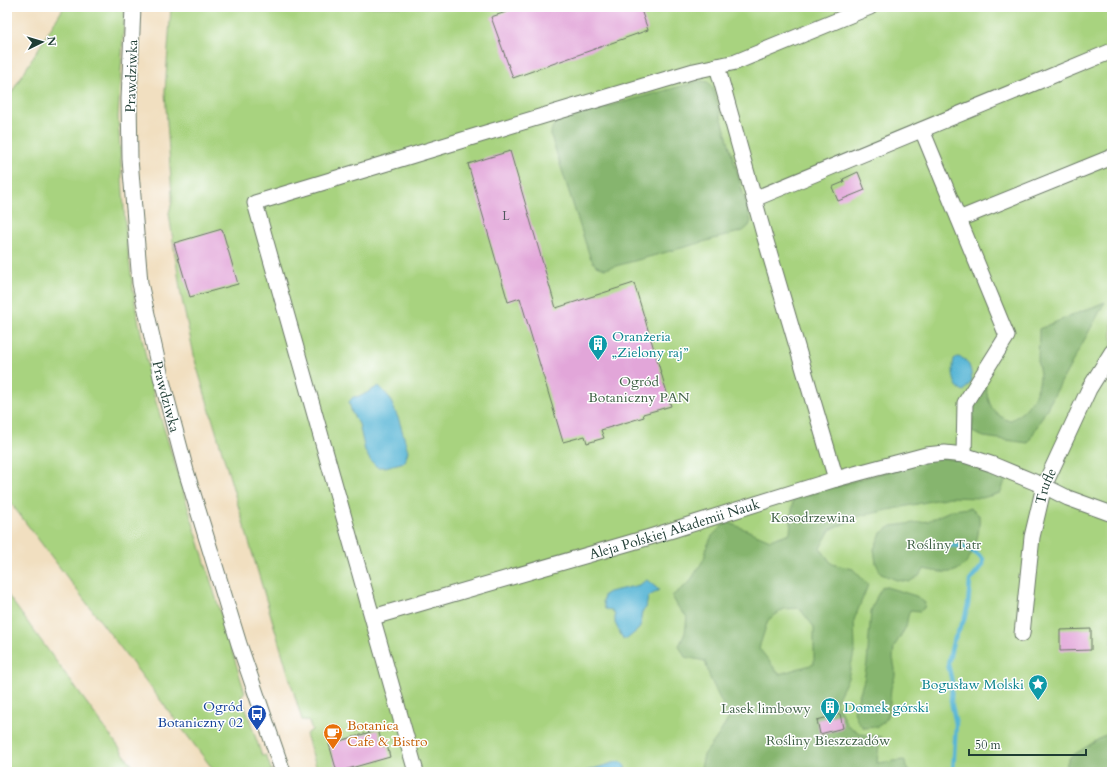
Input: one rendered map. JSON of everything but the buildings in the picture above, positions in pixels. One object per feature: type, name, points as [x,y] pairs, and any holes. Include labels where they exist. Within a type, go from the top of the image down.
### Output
[{"type":"street","name":"Prawdziwka","points":[[133,7],[129,99],[130,159],[140,283],[161,377],[186,470],[239,644],[282,772]]},
{"type":"street","points":[[416,772],[255,204],[694,71],[736,62],[870,7]]},
{"type":"street","points":[[754,199],[1112,51]]},
{"type":"street","points":[[717,66],[754,199],[836,479]]},
{"type":"street","points":[[922,130],[1007,336],[965,403],[964,455]]},
{"type":"street","points":[[959,219],[1112,157]]},
{"type":"street","name":"Trufle","points":[[1022,634],[1032,537],[1044,486],[1089,388],[1112,352]]},
{"type":"street","name":"Aleja Polskiej Akademii Nauk","points":[[373,618],[650,537],[836,479],[926,455],[944,453],[964,455],[991,464],[1044,486],[1068,498],[1112,514]]},
{"type":"green space","points":[[64,7],[125,7],[118,118],[126,238],[136,309],[154,396],[245,693],[241,695],[262,756],[266,755],[272,772],[215,772],[7,498],[7,100]]},
{"type":"green space","name":"Ogród Botaniczny PAN","points":[[171,7],[1112,7],[1112,772],[318,772],[306,734],[312,730],[309,722],[302,720],[196,364],[181,295],[169,213],[172,195],[165,92]]},
{"type":"green space","points":[[700,81],[708,82],[713,88],[751,221],[749,226],[743,231],[605,269],[596,266],[590,257],[551,136],[551,131],[555,123],[559,120]]},
{"type":"green space","points":[[1105,302],[1028,443],[984,437],[972,432],[974,403],[985,385],[991,407],[998,414],[1009,421],[1021,413],[1030,403],[1037,390],[1040,376],[1038,364],[1039,329]]},
{"type":"green space","points":[[936,457],[976,463],[1006,479],[1000,493],[982,498],[950,497],[860,516],[830,530],[820,548],[832,564],[853,569],[868,585],[854,620],[855,649],[848,678],[836,702],[847,725],[861,734],[882,737],[879,744],[877,763],[904,760],[910,772],[700,772],[704,755],[729,718],[710,678],[705,661],[685,657],[679,646],[685,633],[687,617],[678,607],[672,596],[689,583],[704,559],[707,546],[712,536],[723,525],[730,523],[770,540],[790,533],[793,499]],"holes":[[[799,608],[814,627],[814,664],[779,674],[759,648],[768,620],[784,609]]]},
{"type":"green space","name":"Rośliny Tatr","points":[[970,508],[979,515],[979,530],[971,555],[967,562],[961,567],[955,571],[948,572],[924,569],[920,575],[909,582],[897,580],[881,574],[876,563],[874,549],[881,533],[892,526],[928,521],[952,510]]},
{"type":"green space","points":[[883,586],[916,596],[925,603],[924,608],[920,611],[910,610],[906,627],[894,647],[893,658],[895,676],[891,688],[889,712],[884,722],[877,727],[864,728],[857,720],[854,711],[864,680],[867,663],[871,611]]},
{"type":"green space","points":[[7,594],[137,772],[7,772]]},
{"type":"green space","points":[[1112,731],[1112,772],[1062,772],[1070,757]]},
{"type":"water","points":[[957,357],[967,362],[971,373],[972,381],[964,391],[957,386],[954,378],[954,359]]},
{"type":"water","points":[[379,386],[389,397],[399,420],[408,451],[405,462],[385,467],[377,467],[370,460],[365,451],[359,424],[352,413],[349,402],[353,397],[361,396]]},
{"type":"water","points":[[647,580],[659,590],[648,597],[646,608],[642,612],[639,629],[627,639],[623,639],[615,623],[615,615],[612,610],[605,609],[603,602],[604,595],[609,592],[639,585]]},
{"type":"water","points":[[616,762],[621,762],[625,765],[625,772],[583,772]]},
{"type":"waterway","points":[[945,545],[966,548],[983,559],[983,565],[970,581],[968,605],[964,620],[953,642],[948,664],[952,682],[951,701],[956,724],[953,772]]},
{"type":"place","name":"Oranżeria „Zielony raj”","points":[[598,361]]},
{"type":"place","name":"Bogusław Molski","points":[[1038,701]]},
{"type":"place","name":"Domek górski","points":[[830,724]]},
{"type":"place","name":"Ogród Botaniczny 02","points":[[257,731]]},
{"type":"place","name":"Botanica Cafe & Bistro","points":[[333,750]]},
{"type":"park label","name":"Kosodrzewina","points":[[813,517]]},
{"type":"park label","name":"Lasek limbowy","points":[[766,708]]},
{"type":"park label","name":"Rośliny Bieszczadów","points":[[828,740]]}]
